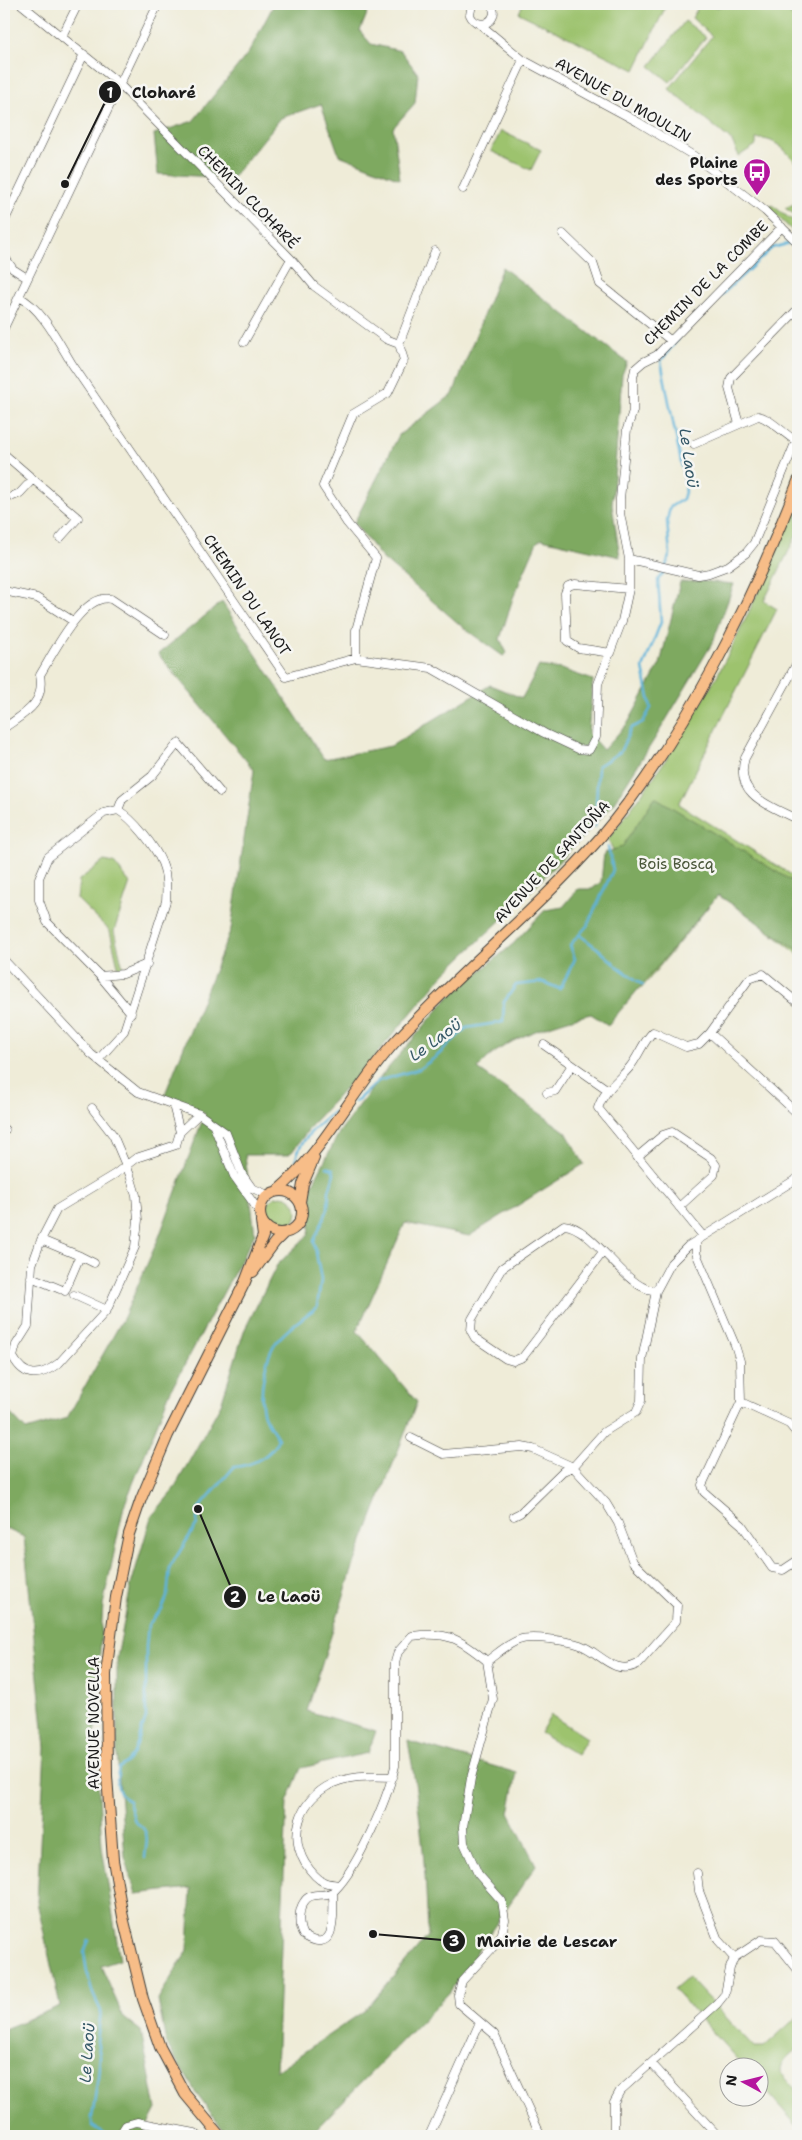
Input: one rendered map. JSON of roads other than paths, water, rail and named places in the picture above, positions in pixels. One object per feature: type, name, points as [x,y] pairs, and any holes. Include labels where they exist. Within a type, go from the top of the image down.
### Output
[{"type":"main road","name":"AVENUE DE SANTOÑA","points":[[272,1193],[293,1177],[318,1147],[361,1084],[395,1042],[433,1002],[551,890],[598,839],[629,800],[687,714],[700,691],[759,574],[798,481]]},
{"type":"main road","name":"AVENUE DE SANTOÑA","points":[[300,1202],[303,1184],[318,1147]]},
{"type":"main road","points":[[272,1193],[290,1193],[300,1202],[302,1208],[300,1222],[296,1227],[284,1233],[271,1231],[260,1216],[264,1199],[272,1193]]},
{"type":"main road","name":"AVENUE NOVELLA","points":[[220,2136],[185,2094],[160,2047],[140,1990],[123,1917],[113,1860],[107,1776],[106,1674],[121,1571],[129,1534],[140,1499],[168,1436],[245,1282],[263,1236],[260,1216]]},
{"type":"main road","name":"AVENUE NOVELLA","points":[[245,1282],[284,1233]]},
{"type":"street","name":"CHEMIN CLOHARÉ","points":[[21,4],[120,85],[291,259],[244,342]]},
{"type":"street","points":[[62,36],[78,4]]},
{"type":"street","points":[[4,328],[158,4]]},
{"type":"street","points":[[464,4],[471,8]]},
{"type":"street","name":"AVENUE DU MOULIN","points":[[471,8],[472,19],[502,40],[523,60],[638,122],[694,156],[782,227],[798,243]]},
{"type":"street","points":[[481,25],[489,23],[494,8]]},
{"type":"street","name":"AVENUE DU MOULIN","points":[[494,8],[502,40]]},
{"type":"street","points":[[4,222],[84,54]]},
{"type":"street","points":[[463,189],[523,60]]},
{"type":"street","name":"CHEMIN DE LA COMBE","points":[[629,559],[620,513],[620,499],[627,428],[633,411],[633,378],[635,369],[643,362],[657,355],[782,227]]},
{"type":"street","points":[[563,234],[593,263],[600,284],[670,340]]},
{"type":"street","points":[[356,658],[356,630],[376,558],[347,523],[323,486],[353,414],[388,393],[404,360],[399,344],[435,251]]},
{"type":"street","points":[[4,256],[13,269],[27,278]]},
{"type":"street","points":[[291,259],[314,286],[386,339],[399,344]]},
{"type":"street","name":"CHEMIN DU LANOT","points":[[19,297],[25,300],[48,324],[72,364],[286,678],[356,658],[430,668],[544,733],[578,749],[589,750],[596,737],[598,684],[622,620],[629,589],[629,559]]},
{"type":"street","points":[[739,424],[729,388],[731,378],[798,309]]},
{"type":"street","points":[[629,559],[698,575],[728,566],[746,553],[754,543],[797,438],[784,434],[763,417],[758,416],[694,444]]},
{"type":"street","points":[[4,454],[78,518],[60,538]]},
{"type":"street","points":[[13,496],[20,493],[33,480]]},
{"type":"street","points":[[611,653],[578,648],[567,641],[565,594],[568,586],[575,584],[629,589]]},
{"type":"street","points":[[4,592],[37,598],[73,621]]},
{"type":"street","points":[[4,728],[31,709],[42,689],[40,675],[73,621],[97,599],[104,597],[111,599],[164,635]]},
{"type":"street","points":[[798,661],[745,758],[741,774],[744,785],[757,798],[798,820]]},
{"type":"street","points":[[118,810],[122,800],[152,776],[178,743],[220,792]]},
{"type":"street","points":[[98,1060],[124,1031],[131,1013],[166,901],[167,884],[162,862],[152,846],[127,815],[118,810],[104,813],[48,857],[39,878],[39,900],[47,922],[100,976],[131,1013]]},
{"type":"street","points":[[4,960],[98,1060],[138,1092],[199,1114],[226,1133],[242,1174],[252,1188],[272,1193]]},
{"type":"street","points":[[100,976],[123,974],[146,964]]},
{"type":"street","points":[[703,1236],[598,1108],[608,1090],[630,1067],[644,1041],[653,1032],[686,1047],[699,1044],[710,1033],[749,979],[763,974],[798,1003]]},
{"type":"street","points":[[710,1033],[798,1114]]},
{"type":"street","points":[[544,1045],[608,1090]]},
{"type":"street","points":[[547,1093],[555,1091],[572,1065]]},
{"type":"street","points":[[173,1105],[180,1132]]},
{"type":"street","points":[[92,1108],[113,1135],[126,1165],[136,1195],[138,1220],[135,1247],[106,1310],[59,1363],[49,1370],[32,1374],[19,1369],[13,1357],[16,1346],[28,1326],[32,1265],[41,1240],[57,1209],[126,1165],[136,1158],[176,1145],[180,1132],[199,1114]]},
{"type":"street","points":[[212,1122],[234,1176],[260,1216]]},
{"type":"street","points":[[638,1157],[663,1135],[672,1132],[711,1158],[716,1166],[714,1175],[679,1207]]},
{"type":"street","points":[[514,1516],[520,1513],[562,1471],[573,1467],[604,1432],[636,1412],[641,1401],[642,1359],[656,1291],[670,1263],[688,1246],[703,1236],[798,1178]]},
{"type":"street","points":[[603,1252],[523,1357],[513,1361],[506,1359],[475,1338],[472,1331],[472,1320],[502,1268],[557,1228],[564,1225],[572,1225],[603,1252],[639,1285],[656,1291]]},
{"type":"street","points":[[41,1240],[94,1263]]},
{"type":"street","points":[[696,1242],[696,1253],[740,1361],[741,1402],[702,1484],[704,1492],[742,1525],[772,1568],[783,1570],[798,1560]]},
{"type":"street","points":[[31,1277],[62,1290],[80,1256]]},
{"type":"street","points":[[74,1295],[106,1310]]},
{"type":"street","points":[[741,1402],[789,1424],[798,1435]]},
{"type":"street","points":[[411,1438],[443,1454],[522,1447],[533,1449],[573,1467],[606,1502],[618,1523],[633,1562],[677,1605],[676,1621],[638,1664],[632,1667],[618,1668],[579,1644],[530,1638],[520,1639],[487,1661]]},
{"type":"street","points":[[336,1888],[332,1932],[318,1940],[313,1940],[303,1935],[300,1924],[304,1902],[309,1897],[328,1894],[336,1888],[368,1836],[393,1777],[395,1766],[395,1662],[398,1652],[412,1636],[425,1634],[453,1636],[487,1661],[493,1699],[471,1778],[463,1827],[464,1843],[478,1874],[502,1901],[504,1920],[502,1932],[495,1945],[462,1981],[458,1995],[460,2004],[494,2034],[541,2136]]},
{"type":"street","points":[[336,1888],[322,1881],[311,1871],[300,1854],[297,1827],[306,1804],[317,1794],[340,1780],[393,1777]]},
{"type":"street","points":[[697,1873],[699,1891],[718,1940],[734,1958]]},
{"type":"street","points":[[614,2136],[614,2102],[620,2091],[717,2004],[725,1994],[734,1958],[761,1940],[774,1941],[798,1970]]},
{"type":"street","points":[[429,2136],[480,2022]]},
{"type":"street","points":[[652,2064],[718,2136]]},
{"type":"street","points":[[119,2136],[126,2125],[137,2122],[196,2135]]},
{"type":"waterway","name":"Le Laoü","points":[[716,300],[772,248],[795,242]]},
{"type":"waterway","name":"Le Laoü","points":[[595,827],[598,766],[620,752],[631,728],[643,722],[651,708],[643,668],[661,622],[658,580],[663,574],[670,554],[667,521],[670,507],[683,499],[686,488],[661,361],[679,337]]},
{"type":"waterway","name":"Le Laoü","points":[[355,1102],[378,1081],[419,1069],[436,1057],[466,1028],[503,1022],[504,1002],[516,985],[543,982],[560,989],[575,959],[570,945],[587,926],[613,870],[608,847]]},
{"type":"waterway","points":[[580,935],[594,946]]},
{"type":"waterway","points":[[596,947],[615,964]]},
{"type":"waterway","points":[[617,966],[635,979]]},
{"type":"waterway","points":[[637,981],[643,985]]},
{"type":"waterway","name":"Le Laoü","points":[[296,1159],[298,1151],[307,1137],[340,1107]]},
{"type":"waterway","name":"Le Laoü","points":[[145,1858],[146,1833],[135,1822],[129,1801],[119,1791],[117,1777],[119,1768],[134,1753],[146,1718],[146,1647],[148,1625],[162,1609],[167,1597],[170,1567],[197,1524],[198,1509],[234,1467],[247,1465],[260,1459],[271,1450],[278,1439],[264,1415],[262,1387],[266,1365],[273,1347],[292,1326],[317,1307],[321,1280],[314,1241],[328,1209],[329,1191],[334,1174],[333,1169],[327,1167]]},
{"type":"waterway","name":"Le Laoü","points":[[89,1940],[84,1953],[87,1972],[93,1994],[101,2011],[97,2041],[100,2056],[92,2126],[105,2134]]},
{"type":"place","name":"Cloharé","points":[[65,184]]},
{"type":"place","name":"Plaine des Sports","points":[[757,196]]},
{"type":"place","name":"Le Laoü","points":[[198,1509]]},
{"type":"place","name":"Mairie de Lescar","points":[[373,1934]]},
{"type":"park label","name":"Bois Boscq","points":[[676,864]]}]
